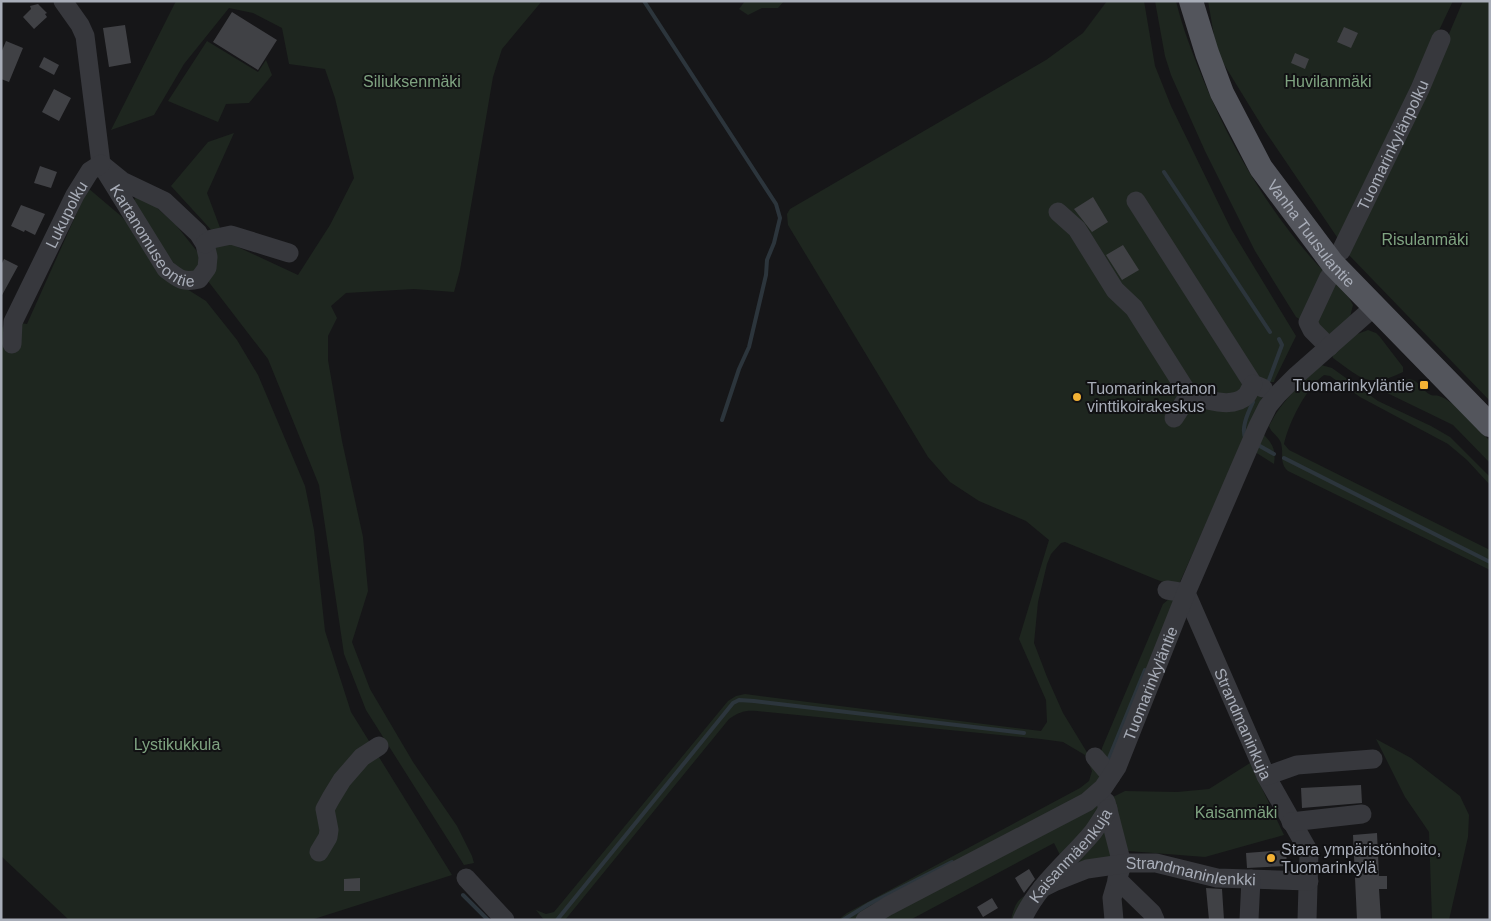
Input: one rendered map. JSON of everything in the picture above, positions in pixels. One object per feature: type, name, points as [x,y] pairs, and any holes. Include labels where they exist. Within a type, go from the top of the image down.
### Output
[{"type":"main road","name":"Vanha Tuusulantie","points":[[1191,1],[1207,54],[1222,93],[1260,168],[1333,264],[1490,425]]},
{"type":"street","name":"Lukupolku","points":[[12,344],[13,322],[74,195],[90,171],[100,164],[85,36],[69,3]]},
{"type":"street","name":"Tuomarinkylänpolku","points":[[1341,251],[1420,89],[1441,39]]},
{"type":"street","name":"Kartanomuseontie","points":[[100,164],[122,181],[164,201],[198,233],[205,244],[208,257],[207,268],[199,279],[189,282],[179,279],[166,269],[100,164]]},
{"type":"street","points":[[1136,201],[1253,384],[1278,394]]},
{"type":"street","points":[[1058,212],[1077,229],[1115,290],[1134,308],[1188,395],[1215,402],[1234,402],[1247,394],[1253,384]]},
{"type":"street","points":[[205,244],[212,239],[231,235],[289,253]]},
{"type":"street","points":[[1329,277],[1308,322],[1312,330],[1329,347]]},
{"type":"street","name":"Tuomarinkyläntie","points":[[865,920],[888,906],[1087,802],[1107,782],[1117,768],[1186,593],[1268,406],[1278,394],[1374,307]]},
{"type":"street","points":[[1174,418],[1188,395]]},
{"type":"street","points":[[1167,590],[1186,593]]},
{"type":"street","name":"Strandmaninkuja","points":[[1186,593],[1266,776],[1308,852],[1308,881]]},
{"type":"street","points":[[319,852],[328,837],[329,830],[325,809],[330,798],[362,756],[379,746]]},
{"type":"street","points":[[1096,757],[1107,782]]},
{"type":"street","points":[[1266,776],[1296,765],[1373,759]]},
{"type":"street","name":"Kaisanmäenkuja","points":[[1022,920],[1030,903],[1092,832],[1108,809],[1107,782]]},
{"type":"street","points":[[1108,809],[1120,872],[1152,913],[1155,920]]},
{"type":"street","points":[[1291,822],[1362,814]]},
{"type":"street","name":"Strandmaninlenkki","points":[[1114,920],[1112,898],[1120,872],[1156,863],[1217,878],[1308,881]]},
{"type":"street","points":[[1042,888],[1087,869],[1120,872]]},
{"type":"street","points":[[466,878],[505,920]]},
{"type":"street","points":[[1249,920],[1251,879]]},
{"type":"street","points":[[1307,920],[1308,881]]},
{"type":"green space","name":"Siliuksenmäki","points":[[176,1],[542,1],[502,49],[493,77],[460,270],[454,292],[414,289],[346,293],[331,306],[337,318],[328,336],[328,360],[342,441],[363,537],[368,591],[352,642],[370,689],[413,762],[457,826],[474,863],[464,865],[366,710],[344,654],[319,485],[268,359],[208,281],[214,233],[171,186],[208,142],[234,133],[207,193],[225,241],[298,275],[330,225],[354,178],[335,98],[325,69],[289,64],[282,28],[253,13],[229,8],[184,64],[154,115],[111,130]]},
{"type":"green space","points":[[745,1],[784,1],[778,8],[762,8],[748,15],[739,9]]},
{"type":"green space","name":"Tuomarinkartanon vinttikoirakeskus","points":[[1107,1],[1144,1],[1155,66],[1171,106],[1231,229],[1296,336],[1274,382],[1269,382],[1180,582],[1166,583],[1065,542],[1061,543],[1051,554],[1038,602],[1034,643],[1063,713],[1102,777],[1097,787],[854,920],[838,920],[847,913],[1080,788],[1089,781],[1092,771],[1085,755],[1063,742],[1041,739],[757,711],[742,712],[729,719],[565,920],[544,920],[536,910],[546,914],[554,912],[728,701],[736,696],[745,694],[1041,731],[1047,722],[1046,700],[1019,639],[1049,540],[1026,521],[979,501],[950,482],[928,457],[788,225],[787,214],[790,209],[1046,60],[1083,33]]},
{"type":"green space","points":[[1155,1],[1176,1],[1185,33],[1205,84],[1242,161],[1289,231],[1326,274],[1301,320],[1296,317],[1255,251],[1205,151],[1171,75],[1165,56]]},
{"type":"green space","name":"Huvilanmäki","points":[[1208,1],[1453,1],[1339,240],[1265,131],[1217,53]]},
{"type":"green space","name":"Risulanmäki","points":[[1463,1],[1490,1],[1490,401],[1347,253],[1420,102]]},
{"type":"green space","points":[[207,41],[258,72],[266,60],[272,75],[249,103],[226,104],[218,122],[168,101]]},
{"type":"green space","name":"Lystikukkula","points":[[88,188],[121,216],[138,236],[163,274],[206,301],[237,340],[258,375],[305,486],[314,530],[325,631],[351,712],[452,875],[311,920],[69,920],[1,856],[1,330],[6,321],[27,324]]},
{"type":"green space","points":[[136,196],[145,197],[176,225],[200,255],[199,266],[191,277],[178,269],[142,221],[133,203]]},
{"type":"green space","points":[[1335,283],[1353,305],[1350,317],[1331,336],[1316,323]]},
{"type":"green space","points":[[1368,330],[1380,337],[1403,367],[1403,372],[1381,380],[1365,379],[1333,358],[1332,355],[1355,335]]},
{"type":"green space","points":[[1321,365],[1332,368],[1378,401],[1450,437],[1490,477],[1490,485],[1467,460],[1448,444],[1360,397],[1330,376],[1324,375],[1311,388],[1294,416],[1284,444],[1289,450],[1490,550],[1490,570],[1285,468],[1281,443],[1269,426],[1286,400]]},
{"type":"green space","points":[[1409,379],[1415,381],[1431,395],[1439,396],[1452,403],[1473,422],[1490,441],[1490,463],[1453,425],[1381,390]]},
{"type":"green space","points":[[1263,434],[1273,448],[1275,455],[1274,464],[1255,452]]},
{"type":"green space","points":[[1175,597],[1111,762],[1101,753],[1102,748],[1163,604]]},
{"type":"green space","points":[[1376,739],[1411,758],[1460,796],[1469,815],[1468,837],[1449,920],[1432,920],[1429,832],[1405,797]]},
{"type":"green space","name":"Kaisanmäki","points":[[1250,763],[1284,835],[1205,857],[1128,851],[1053,885],[1025,920],[1011,920],[1018,901],[1043,883],[1061,857],[1054,843],[910,920],[880,920],[1125,791],[1177,792],[1209,789]]},
{"type":"building","points":[[38,4],[47,13],[45,14],[47,17],[34,29],[23,17],[31,9],[30,6]]},
{"type":"building","points":[[232,12],[277,40],[258,70],[213,42]]},
{"type":"building","points":[[125,25],[131,63],[109,67],[103,28]]},
{"type":"building","points":[[1344,27],[1358,33],[1351,48],[1337,42]]},
{"type":"building","points":[[6,41],[23,48],[9,82],[1,79],[1,53]]},
{"type":"building","points":[[1295,53],[1309,59],[1305,69],[1291,63]]},
{"type":"building","points":[[44,57],[59,65],[54,75],[39,67]]},
{"type":"building","points":[[54,89],[71,98],[59,121],[42,112]]},
{"type":"building","points":[[40,166],[57,172],[51,188],[34,183]]},
{"type":"building","points":[[1093,197],[1108,222],[1092,232],[1074,209]]},
{"type":"building","points":[[21,205],[45,214],[35,235],[11,226]]},
{"type":"building","points":[[1123,245],[1139,270],[1122,280],[1106,255]]},
{"type":"building","points":[[4,259],[18,266],[1,297],[1,265]]},
{"type":"building","points":[[1361,785],[1362,803],[1302,808],[1301,788]]},
{"type":"building","points":[[1377,833],[1379,876],[1387,876],[1387,889],[1379,889],[1381,920],[1357,920],[1353,835]]},
{"type":"building","points":[[1286,850],[1287,866],[1247,868],[1246,853]]},
{"type":"building","points":[[1029,869],[1035,879],[1024,893],[1015,878]]},
{"type":"building","points":[[360,878],[360,891],[344,891],[344,879]]},
{"type":"building","points":[[1206,888],[1222,889],[1224,920],[1209,920]]},
{"type":"building","points":[[992,898],[998,908],[983,917],[977,907]]},
{"type":"waterway","points":[[644,1],[776,204],[780,218],[774,243],[767,260],[766,275],[749,347],[739,369],[722,420]]},
{"type":"waterway","points":[[1164,172],[1270,332]]},
{"type":"waterway","points":[[1269,380],[1282,345],[1279,339]]},
{"type":"waterway","points":[[1246,440],[1244,426],[1253,402]]},
{"type":"waterway","points":[[1258,445],[1274,454]]},
{"type":"waterway","points":[[1284,458],[1490,562]]},
{"type":"waterway","points":[[1107,763],[1145,670]]},
{"type":"waterway","points":[[557,920],[733,703],[739,700],[1024,733]]},
{"type":"waterway","points":[[843,920],[869,904],[952,862]]},
{"type":"waterway","points":[[463,895],[488,920]]},
{"type":"place","name":"Tuomarinkyläntie","points":[[1424,385]]},
{"type":"place","name":"Tuomarinkartanon vinttikoirakeskus","points":[[1077,397]]},
{"type":"place","name":"Stara ympäristönhoito, Tuomarinkylä","points":[[1271,858]]}]
